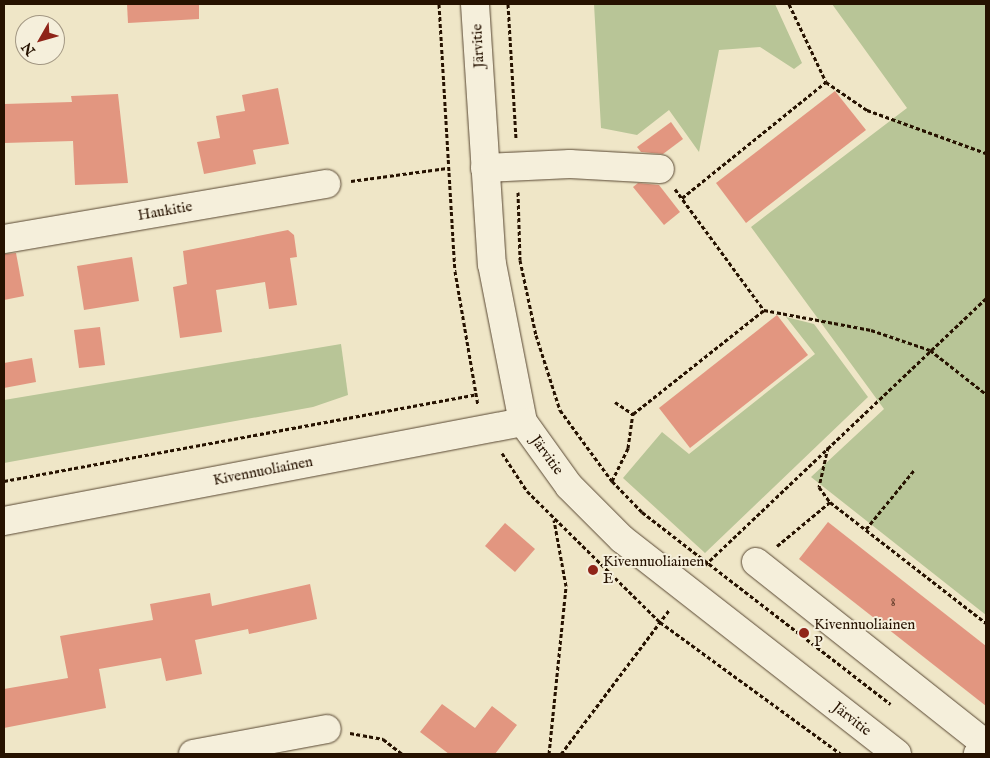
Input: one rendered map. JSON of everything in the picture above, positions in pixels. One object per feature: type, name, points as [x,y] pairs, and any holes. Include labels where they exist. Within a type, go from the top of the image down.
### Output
[{"type":"street","name":"Järvitie","points":[[475,4],[484,168],[492,264],[523,422],[569,486],[622,539],[897,754]]},
{"type":"street","points":[[484,168],[599,164],[660,169]]},
{"type":"street","name":"Haukitie","points":[[4,239],[326,184]]},
{"type":"street","name":"Kivennuoliainen","points":[[4,521],[523,422]]},
{"type":"street","points":[[756,562],[986,744],[978,754]]},
{"type":"street","points":[[193,754],[328,729]]},
{"type":"path","points":[[439,4],[447,168],[455,270],[474,396],[486,428],[527,491],[660,622],[842,754]]},
{"type":"path","points":[[508,4],[518,166],[520,260],[536,335],[560,410],[612,481],[706,564],[894,707]]},
{"type":"path","points":[[789,4],[826,82],[867,110],[986,153]]},
{"type":"path","points":[[682,198],[826,82]]},
{"type":"path","points":[[326,184],[447,168]]},
{"type":"path","points":[[660,169],[764,310],[871,330],[930,350],[986,394]]},
{"type":"path","points":[[560,754],[706,564],[986,298]]},
{"type":"path","points":[[612,481],[628,448],[634,414],[764,310]]},
{"type":"path","points":[[4,481],[474,396]]},
{"type":"path","points":[[615,402],[634,414]]},
{"type":"path","points":[[828,447],[820,487],[830,502],[986,623]]},
{"type":"path","points":[[866,529],[915,469]]},
{"type":"path","points":[[756,562],[830,502]]},
{"type":"path","points":[[549,754],[566,586],[554,519]]},
{"type":"path","points":[[328,729],[383,739],[402,754]]},
{"type":"green space","points":[[594,4],[775,4],[802,63],[794,69],[760,47],[719,50],[699,152],[669,110],[637,135],[601,128]]},
{"type":"green space","points":[[832,4],[986,4],[986,615],[811,477],[884,409],[751,227],[907,108]]},
{"type":"green space","points":[[786,317],[814,324],[868,397],[705,553],[623,478],[662,432],[689,454],[815,354]]},
{"type":"green space","points":[[341,344],[348,395],[313,407],[4,463],[4,400]]},
{"type":"building","points":[[127,4],[199,4],[199,19],[128,23]]},
{"type":"building","points":[[278,88],[289,144],[253,150],[256,164],[204,174],[197,142],[220,138],[216,116],[245,111],[242,95]]},
{"type":"building","points":[[835,91],[866,130],[746,223],[716,183]]},
{"type":"building","points":[[118,94],[128,183],[75,185],[73,141],[4,143],[4,104],[72,102],[71,96]]},
{"type":"building","points":[[671,122],[683,139],[663,154],[641,152],[637,147]]},
{"type":"building","points":[[638,183],[659,185],[680,212],[664,225],[633,187]]},
{"type":"building","points":[[288,230],[294,235],[297,257],[290,258],[297,305],[269,309],[265,282],[216,290],[222,332],[180,338],[173,287],[187,284],[183,251]]},
{"type":"building","points":[[16,253],[24,296],[4,300],[4,254]]},
{"type":"building","points":[[132,257],[139,301],[84,310],[77,266]]},
{"type":"building","points":[[777,315],[808,355],[690,448],[659,408]]},
{"type":"building","points":[[100,327],[105,365],[79,368],[74,330]]},
{"type":"building","points":[[32,358],[36,382],[4,388],[4,363]]},
{"type":"building","points":[[828,522],[986,646],[986,706],[799,559]]},
{"type":"building","points":[[505,523],[535,549],[515,572],[485,546]]},
{"type":"building","points":[[310,584],[317,619],[249,634],[248,629],[195,640],[202,674],[166,681],[161,658],[99,669],[106,708],[4,728],[4,689],[68,678],[60,636],[153,620],[150,604],[210,593],[212,606]]},
{"type":"building","points":[[442,704],[475,728],[492,706],[517,725],[495,754],[449,754],[420,732]]},
{"type":"place","name":"Kivennuoliainen E","points":[[593,570]]},
{"type":"place","name":"Kivennuoliainen P","points":[[804,633]]}]
